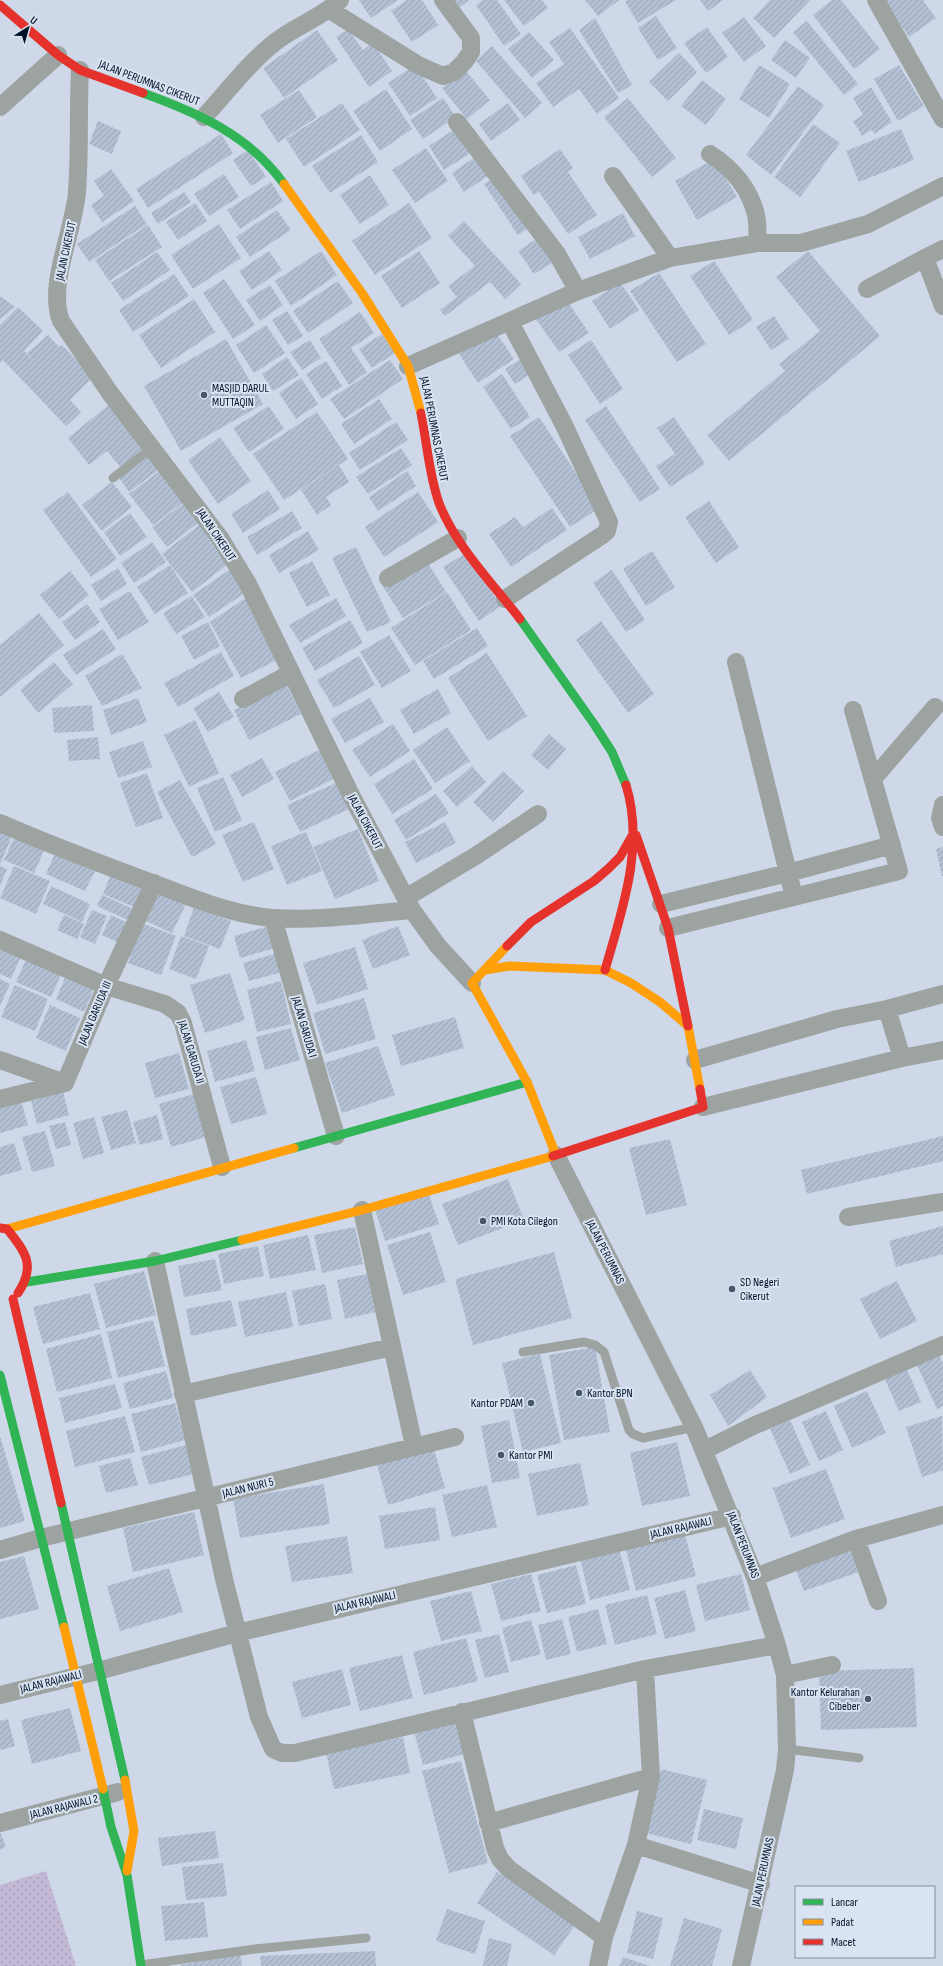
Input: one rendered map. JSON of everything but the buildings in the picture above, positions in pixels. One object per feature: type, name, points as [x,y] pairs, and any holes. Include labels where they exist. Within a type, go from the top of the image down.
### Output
[{"type":"street","points":[[204,117],[265,50],[279,39],[335,5],[418,65],[443,76],[454,72],[471,52],[471,38],[443,0]]},
{"type":"street","points":[[876,0],[943,120]]},
{"type":"street","name":"JALAN PERUMNAS CIKERUT","points":[[0,6],[58,55],[80,70],[176,105],[204,117],[232,134],[256,153],[281,180],[362,294],[408,366],[424,429],[433,486],[444,514],[458,538],[490,583],[505,599],[573,691],[611,748],[623,774],[633,816],[634,832],[629,884],[605,970]]},
{"type":"street","points":[[0,107],[58,55]]},
{"type":"street","name":"JALAN CIKERUT","points":[[80,70],[77,193],[71,227],[62,262],[56,300],[57,311],[61,320],[110,393],[153,447],[220,538],[248,584],[364,821],[409,904],[438,946],[472,983]]},
{"type":"street","points":[[457,122],[557,254],[578,291]]},
{"type":"street","points":[[710,154],[728,167],[740,180],[748,194],[757,217],[758,243]]},
{"type":"street","points":[[612,176],[670,258]]},
{"type":"street","points":[[408,366],[578,291],[670,258],[758,243],[801,243],[868,224],[943,186]]},
{"type":"street","points":[[867,289],[943,249]]},
{"type":"street","points":[[925,258],[943,306]]},
{"type":"street","points":[[505,599],[604,534],[607,531],[610,522],[564,425],[510,322]]},
{"type":"street","points":[[388,578],[458,538]]},
{"type":"street","points":[[736,662],[794,897]]},
{"type":"street","points":[[243,699],[291,673]]},
{"type":"street","points":[[873,779],[934,708]]},
{"type":"street","points":[[668,928],[899,871],[853,710]]},
{"type":"street","points":[[943,805],[940,818],[943,828]]},
{"type":"street","points":[[0,823],[60,849],[221,908],[273,918],[338,917],[409,904],[477,855],[538,814]]},
{"type":"street","points":[[634,832],[661,904],[668,928],[703,1107]]},
{"type":"street","points":[[556,1155],[526,1082],[472,983],[531,922],[594,881],[609,868],[620,857],[634,832]]},
{"type":"street","points":[[661,904],[788,873],[892,845]]},
{"type":"street","name":"JALAN GARUDA III","points":[[65,1083],[106,986],[154,883]]},
{"type":"street","name":"JALAN GARUDA I","points":[[273,918],[336,1136]]},
{"type":"street","name":"JALAN GARUDA II","points":[[0,940],[106,986],[165,1004],[178,1013],[181,1017],[222,1167]]},
{"type":"street","points":[[485,970],[509,966],[605,970],[660,1002],[688,1026]]},
{"type":"street","points":[[695,1060],[837,1019],[887,1009],[943,994]]},
{"type":"street","points":[[887,1009],[902,1058]]},
{"type":"street","points":[[27,1282],[155,1261],[362,1210],[556,1155],[703,1107],[902,1058],[943,1050]]},
{"type":"street","points":[[0,1060],[65,1083]]},
{"type":"street","points":[[3,1229],[526,1082]]},
{"type":"street","points":[[0,1099],[65,1083]]},
{"type":"street","name":"JALAN PERUMNAS","points":[[556,1155],[705,1450],[755,1577],[778,1645],[785,1675],[787,1749],[785,1770],[761,1884],[741,1966]]},
{"type":"street","points":[[848,1218],[943,1202]]},
{"type":"street","points":[[362,1210],[414,1446]]},
{"type":"street","points":[[3,1229],[22,1247],[29,1265],[27,1282],[10,1300],[68,1532],[98,1671],[127,1789],[134,1831],[127,1875]]},
{"type":"street","points":[[155,1261],[183,1394],[208,1498],[237,1633],[259,1717],[272,1749],[282,1753],[295,1753],[646,1669],[778,1645]]},
{"type":"street","points":[[705,1450],[753,1426],[943,1345]]},
{"type":"street","points":[[183,1394],[392,1347]]},
{"type":"street","points":[[0,1375],[106,1796],[111,1827],[127,1875],[141,1966]]},
{"type":"street","name":"JALAN NURI 5","points":[[0,1550],[41,1538],[455,1437]]},
{"type":"street","points":[[755,1577],[856,1539],[943,1515]]},
{"type":"street","name":"JALAN RAJAWALI","points":[[0,1695],[76,1675],[98,1671],[237,1633],[732,1516]]},
{"type":"street","points":[[856,1539],[878,1601]]},
{"type":"street","points":[[785,1675],[832,1665]]},
{"type":"street","points":[[598,1966],[604,1937],[636,1845],[651,1777],[646,1669]]},
{"type":"street","points":[[462,1712],[488,1823],[495,1848],[500,1859],[509,1869],[604,1937]]},
{"type":"street","points":[[488,1823],[651,1777]]},
{"type":"street","name":"JALAN RAJAWALI 2","points":[[0,1823],[106,1796],[127,1789]]},
{"type":"street","points":[[636,1845],[761,1884]]},
{"type":"lane","points":[[113,478],[153,447]]},
{"type":"lane","points":[[523,1352],[584,1342],[595,1345],[604,1352],[629,1430],[633,1434],[643,1438],[694,1427]]},
{"type":"lane","points":[[787,1749],[859,1758]]},
{"type":"lane","points":[[141,1966],[256,1949],[366,1938]]},
{"type":"shaded area","points":[[46,1871],[76,1966],[0,1966],[0,1885]]},
{"type":"traffic: fast","points":[[143,93],[203,118],[239,139],[255,152],[284,184]]},
{"type":"traffic: fast","points":[[520,619],[612,752],[626,785]]},
{"type":"traffic: fast","points":[[294,1148],[527,1082]]},
{"type":"traffic: fast","points":[[27,1282],[155,1261],[242,1240]]},
{"type":"traffic: fast","points":[[0,1375],[64,1627]]},
{"type":"traffic: fast","points":[[61,1503],[125,1780]]},
{"type":"traffic: fast","points":[[103,1789],[111,1827],[127,1875],[141,1966]]},
{"type":"traffic: slow","points":[[284,184],[362,293],[408,366],[421,413]]},
{"type":"traffic: slow","points":[[507,946],[472,983],[527,1082],[556,1155]]},
{"type":"traffic: slow","points":[[485,970],[509,966],[605,970],[631,983],[660,1002],[688,1026],[700,1089]]},
{"type":"traffic: slow","points":[[7,1229],[294,1148]]},
{"type":"traffic: slow","points":[[242,1240],[362,1210],[553,1156]]},
{"type":"traffic: slow","points":[[64,1627],[103,1789]]},
{"type":"traffic: slow","points":[[125,1780],[134,1831],[127,1871]]},
{"type":"traffic: jam","points":[[0,5],[58,55],[80,70],[143,93]]},
{"type":"traffic: jam","points":[[421,413],[433,481],[439,503],[446,519],[475,564],[520,619]]},
{"type":"traffic: jam","points":[[605,970],[624,901],[632,855],[633,832],[631,808],[626,785]]},
{"type":"traffic: jam","points":[[636,835],[668,928],[688,1026]]},
{"type":"traffic: jam","points":[[507,946],[531,922],[594,881],[609,868],[620,857],[632,836]]},
{"type":"traffic: jam","points":[[553,1156],[703,1107],[700,1089]]},
{"type":"traffic: jam","points":[[0,1228],[7,1229],[24,1252],[27,1275],[18,1293]]},
{"type":"traffic: jam","points":[[13,1299],[61,1503]]},
{"type":"place","name":"MASJID DARUL MUTTAQIN","points":[[204,395]]},
{"type":"place","name":"PMI Kota Cilegon","points":[[483,1221]]},
{"type":"place","name":"SD Negeri Cikerut","points":[[732,1289]]},
{"type":"place","name":"Kantor BPN","points":[[579,1393]]},
{"type":"place","name":"Kantor PDAM","points":[[531,1403]]},
{"type":"place","name":"Kantor PMI","points":[[501,1455]]},
{"type":"place","name":"Kantor Kelurahan Cibeber","points":[[868,1699]]}]
